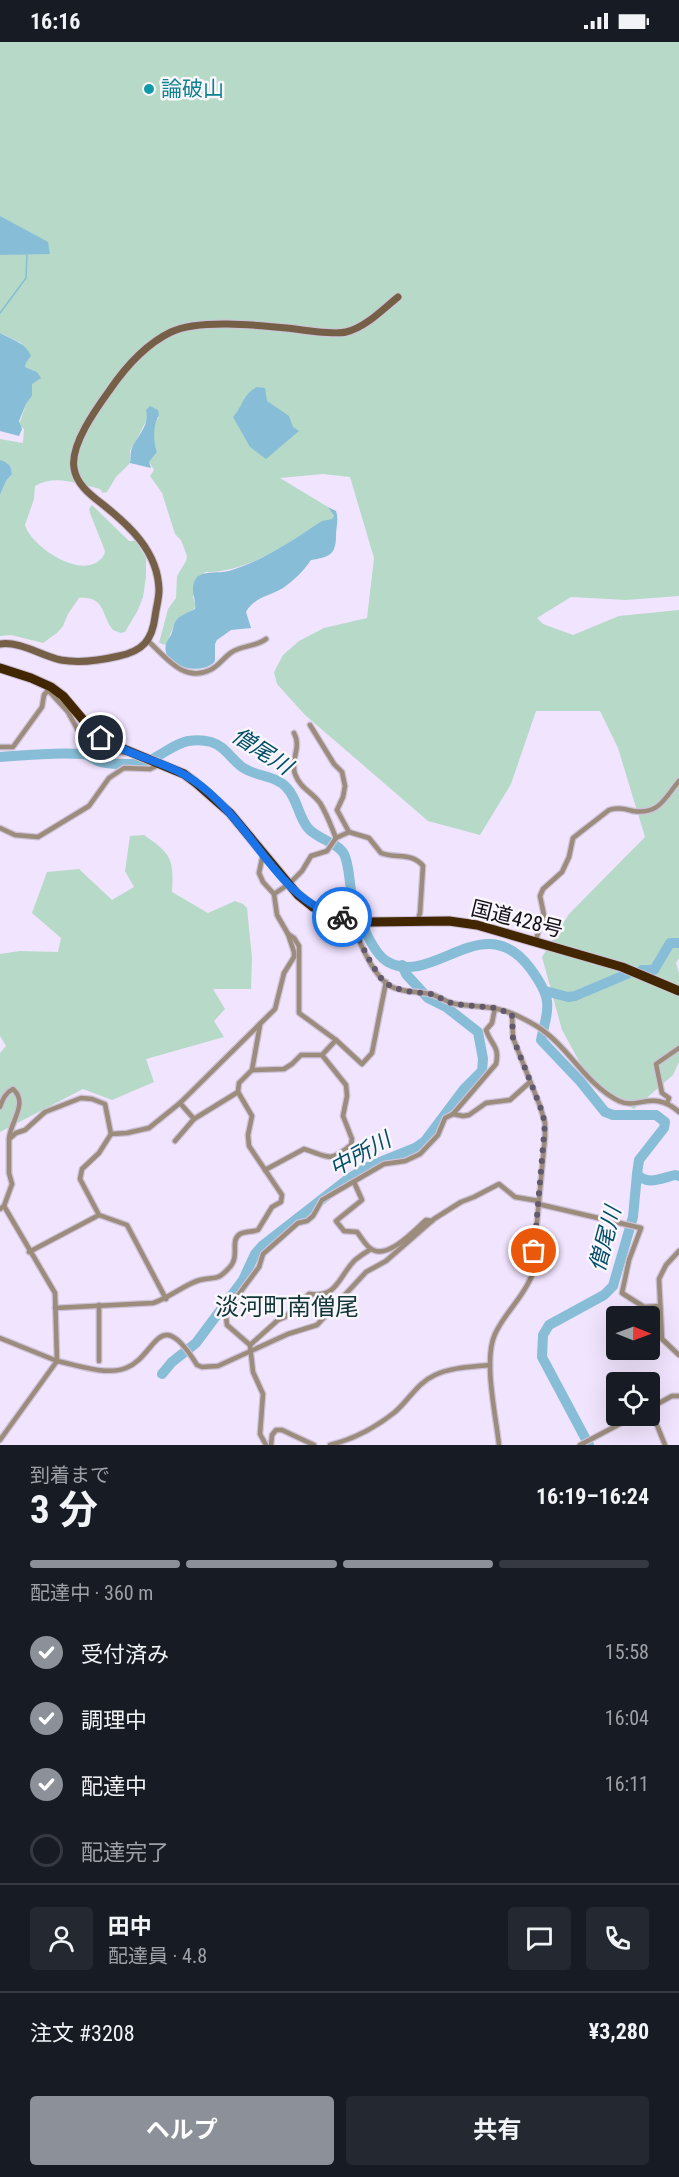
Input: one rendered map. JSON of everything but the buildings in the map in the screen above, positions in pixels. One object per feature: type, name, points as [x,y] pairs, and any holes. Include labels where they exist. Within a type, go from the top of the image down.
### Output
[{"type":"highway","name":"国道428号","points":[[0,668],[31,678],[63,696],[90,729],[101,738],[132,754],[184,774],[208,792],[230,813],[298,895],[313,907],[333,915],[360,921],[450,921],[477,925],[622,967],[679,991]]},
{"type":"street","points":[[0,644],[11,644],[60,660],[71,661],[119,656],[136,650],[148,641],[153,631],[159,590],[153,560],[135,532],[83,487],[74,468],[74,457],[79,439],[109,390],[136,358],[157,340],[181,328],[260,325],[345,333],[377,315],[398,297]]},
{"type":"street","points":[[148,641],[177,668],[186,672],[203,673],[218,665],[230,653],[266,639]]},
{"type":"street","points":[[0,747],[13,747],[42,707],[44,695],[49,689]]},
{"type":"street","points":[[310,724],[334,764],[342,772],[345,786],[338,810],[349,832]]},
{"type":"street","points":[[294,733],[298,744],[293,766],[295,774],[303,788],[320,804],[336,838]]},
{"type":"street","points":[[0,828],[15,836],[38,837],[89,806],[110,778],[124,768],[150,769],[157,764]]},
{"type":"street","points":[[536,941],[539,928],[545,920],[540,896],[543,889],[562,872],[569,857],[573,838],[609,810],[616,808],[645,813],[652,811],[679,781]]},
{"type":"street","points":[[274,894],[289,885],[302,871],[311,856],[327,851],[336,838],[349,832],[369,838],[385,855],[411,857],[420,862],[423,872],[420,913],[417,922]]},
{"type":"street","points":[[111,1134],[149,1128],[180,1104],[275,1010],[284,973],[294,957],[294,952],[278,915],[274,894],[263,882],[259,873],[263,853]]},
{"type":"street","points":[[360,921],[358,938],[371,963],[390,986],[405,991],[432,994],[453,1004],[495,1008],[512,1014],[540,1028],[604,1094],[624,1104],[658,1100],[668,1103],[679,1112]]},
{"type":"street","points":[[288,934],[299,946],[299,1013],[336,1040],[362,1064],[372,1053],[387,982]]},
{"type":"street","points":[[250,1345],[227,1325],[226,1317],[230,1306],[259,1267],[263,1254],[298,1223],[307,1221],[313,1216],[322,1200],[384,1164],[405,1161],[420,1154],[438,1135],[445,1118],[453,1114],[496,1064],[498,1056],[496,1046],[486,1030],[492,1023],[495,1008]]},
{"type":"street","points":[[499,1445],[490,1365],[491,1344],[496,1332],[527,1289],[532,1275],[545,1123],[513,1038],[512,1014]]},
{"type":"street","points":[[55,1308],[142,1305],[166,1299],[200,1280],[217,1278],[236,1259],[237,1236],[258,1230],[272,1207],[281,1202],[282,1195],[249,1146],[248,1135],[252,1116],[238,1092],[239,1083],[252,1070],[260,1025]]},
{"type":"street","points":[[322,1055],[336,1040]]},
{"type":"street","points":[[668,1103],[669,1098],[662,1093],[656,1064],[679,1048]]},
{"type":"street","points":[[252,1070],[277,1070],[292,1064],[301,1054],[322,1055],[346,1085],[347,1096],[343,1116],[352,1139],[351,1145],[336,1157],[304,1149],[265,1170]]},
{"type":"street","points":[[453,1114],[469,1115],[486,1103],[510,1100],[530,1082]]},
{"type":"street","points":[[0,1107],[5,1094],[9,1091],[13,1089],[19,1094],[19,1112],[14,1120],[9,1139],[9,1173],[12,1184],[2,1208],[55,1293],[57,1361],[0,1440]]},
{"type":"street","points":[[174,1142],[194,1119],[238,1092]]},
{"type":"street","points":[[9,1139],[25,1130],[45,1112],[81,1098],[105,1104],[111,1134],[99,1153],[82,1169],[80,1179],[99,1215],[127,1225],[166,1299]]},
{"type":"street","points":[[180,1104],[194,1119]]},
{"type":"street","points":[[354,1182],[362,1200],[336,1221],[344,1232],[357,1232],[371,1249],[383,1252],[390,1249],[426,1220],[432,1221]]},
{"type":"street","points":[[0,1338],[57,1361],[115,1371],[136,1362],[153,1342],[160,1336],[167,1335],[173,1337],[197,1365],[218,1366],[288,1334],[317,1325],[366,1272],[386,1261],[432,1221],[461,1202],[499,1184],[515,1197],[641,1228],[628,1260],[622,1293],[642,1306]]},
{"type":"street","points":[[30,1252],[99,1215]]},
{"type":"street","points":[[269,1445],[261,1434],[263,1394],[253,1372],[250,1345],[309,1294],[320,1295],[336,1287],[356,1259],[371,1249]]},
{"type":"street","points":[[679,1251],[666,1265],[659,1279],[662,1339],[679,1355]]},
{"type":"street","points":[[99,1305],[99,1361]]},
{"type":"street","points":[[330,1445],[360,1436],[396,1411],[421,1383],[436,1374],[448,1370],[490,1365]]},
{"type":"street","points":[[660,1403],[672,1396],[679,1396]]},
{"type":"street","points":[[580,1445],[616,1426]]},
{"type":"street","points":[[657,1426],[665,1445]]},
{"type":"street","points":[[269,1445],[276,1430],[282,1430],[314,1445]]},
{"type":"green space","points":[[0,42],[679,42],[679,596],[626,600],[571,597],[537,618],[543,624],[573,635],[619,616],[679,610],[679,958],[676,963],[679,973],[679,1062],[673,1075],[634,1109],[591,1083],[562,1030],[542,957],[569,914],[645,837],[618,748],[600,711],[536,711],[511,784],[480,835],[428,821],[305,715],[277,684],[274,672],[283,655],[299,641],[324,628],[367,618],[374,558],[350,477],[323,474],[280,478],[328,507],[334,516],[332,520],[322,522],[252,562],[236,568],[205,572],[193,597],[196,605],[194,609],[176,620],[166,645],[159,643],[168,609],[176,598],[177,576],[187,556],[181,540],[175,534],[162,493],[150,476],[154,470],[149,462],[157,452],[154,433],[159,417],[148,417],[130,450],[130,463],[116,477],[107,492],[103,493],[100,489],[67,481],[43,482],[35,486],[34,499],[25,525],[29,534],[48,552],[73,564],[85,566],[96,563],[105,551],[90,513],[89,509],[92,505],[129,541],[136,541],[146,558],[146,577],[143,597],[125,632],[113,630],[102,608],[94,600],[79,598],[63,626],[43,643],[11,635],[0,636],[0,495],[12,474],[9,465],[0,461],[0,439],[23,443],[24,429],[19,425],[26,404],[32,396],[32,384],[37,372],[25,367],[30,358],[21,343],[0,333]]},
{"type":"green space","points":[[144,835],[160,847],[169,858],[172,871],[172,892],[208,913],[235,901],[247,908],[252,958],[251,989],[213,989],[225,1009],[214,1021],[224,1037],[146,1059],[154,1082],[112,1100],[83,1089],[0,1132],[0,1053],[6,1046],[0,1036],[0,954],[20,951],[58,952],[61,938],[32,913],[47,872],[79,869],[112,900],[134,887],[125,871],[130,836]]},
{"type":"water","points":[[0,216],[48,242],[50,254],[0,255]]},
{"type":"water","points":[[0,333],[26,348],[31,356],[25,367],[37,372],[41,378],[32,384],[32,396],[19,421],[22,429],[19,436],[0,431]]},
{"type":"water","points":[[257,387],[265,388],[267,401],[289,416],[293,427],[299,431],[266,459],[250,447],[233,417],[249,393]]},
{"type":"water","points":[[150,406],[158,410],[159,415],[154,433],[157,452],[149,462],[151,468],[130,463],[131,450],[145,425],[146,410]]},
{"type":"water","points":[[0,460],[9,465],[12,474],[0,495]]},
{"type":"water","points":[[328,507],[336,511],[337,517],[336,542],[330,554],[311,560],[302,572],[287,585],[253,603],[246,612],[251,628],[231,630],[217,640],[215,661],[209,666],[193,669],[176,664],[169,659],[166,644],[176,620],[195,609],[193,586],[197,577],[229,571],[266,556],[322,521],[332,519],[334,516]]},
{"type":"waterway","points":[[0,313],[26,278],[27,253]]},
{"type":"waterway","name":"僧尾川","points":[[0,757],[82,754],[106,763],[134,764],[149,761],[181,743],[202,741],[220,746],[238,764],[282,784],[294,798],[308,828],[337,846],[344,854],[351,890],[360,919],[370,940],[382,957],[388,962],[405,967],[423,965],[477,945],[494,944],[512,951],[530,968],[546,995],[547,1010],[541,1040],[580,1081],[605,1112],[613,1115],[656,1115],[665,1122],[664,1128],[639,1160],[637,1174],[645,1180],[679,1176]]},
{"type":"waterway","points":[[642,970],[654,970],[670,943],[679,943]]},
{"type":"waterway","name":"中所川","points":[[162,1374],[172,1362],[196,1343],[243,1280],[255,1254],[262,1246],[348,1179],[368,1167],[415,1148],[425,1141],[464,1089],[482,1071],[483,1059],[478,1032],[446,1007],[428,998],[406,974],[402,965]]},
{"type":"waterway","points":[[545,991],[568,997],[575,996],[627,974]]},
{"type":"waterway","name":"僧尾川","points":[[589,1445],[542,1357],[543,1335],[549,1325],[604,1295],[613,1286],[633,1217],[637,1174]]},
{"type":"way so far","points":[[342,917],[351,919],[371,963],[380,977],[390,986],[405,991],[432,994],[453,1004],[495,1008],[512,1014],[513,1038],[545,1123],[534,1251]]},
{"type":"place","name":"論破山","points":[[149,89]]},
{"type":"district","name":"淡河町南僧尾","points":[[287,1307]]},
{"type":"route","points":[[101,738],[132,754],[184,774],[219,801],[298,895],[313,907],[342,917]]}]
